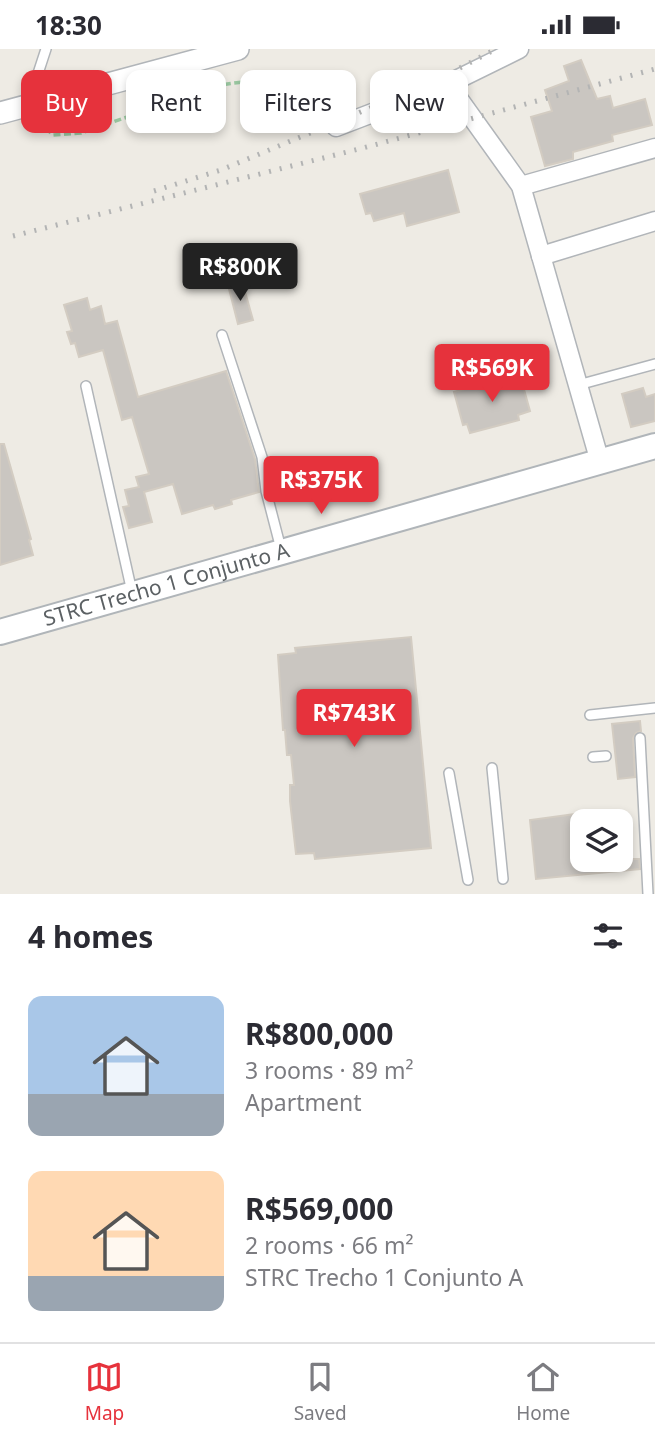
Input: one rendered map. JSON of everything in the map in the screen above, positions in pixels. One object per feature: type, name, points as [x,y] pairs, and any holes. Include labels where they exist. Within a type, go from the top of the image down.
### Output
[{"type":"main road","name":"STRC Trecho 1 Conjunto A","points":[[0,632],[652,448]]},
{"type":"street","points":[[468,74],[519,49]]},
{"type":"street","points":[[112,83],[231,50]]},
{"type":"street","points":[[0,113],[21,108]]},
{"type":"street","points":[[468,112],[521,186],[600,462]]},
{"type":"street","points":[[521,186],[655,148]]},
{"type":"street","points":[[541,256],[655,221]]},
{"type":"lane","points":[[39,70],[46,49]]},
{"type":"lane","points":[[222,335],[262,457],[266,491],[281,551]]},
{"type":"lane","points":[[578,385],[655,364]]},
{"type":"lane","points":[[86,386],[133,593]]},
{"type":"lane","points":[[590,715],[655,708]]},
{"type":"lane","points":[[640,738],[648,894]]},
{"type":"lane","points":[[593,757],[606,757]]},
{"type":"lane","points":[[492,768],[503,879]]},
{"type":"lane","points":[[449,773],[468,880]]},
{"type":"path","points":[[112,122],[219,85],[240,82]]},
{"type":"path","points":[[51,133],[80,133]]},
{"type":"building","points":[[581,60],[597,99],[610,96],[613,108],[645,99],[652,125],[612,135],[613,141],[573,152],[573,159],[545,166],[531,117],[552,111],[545,90],[569,81],[564,66]]},
{"type":"building","points":[[448,170],[459,212],[407,226],[404,213],[374,221],[371,213],[366,214],[360,194]]},
{"type":"building","points":[[242,281],[253,320],[238,324],[228,285]]},
{"type":"building","points":[[87,298],[90,310],[101,306],[105,324],[117,321],[138,397],[226,371],[255,459],[259,492],[231,500],[232,504],[215,509],[213,505],[182,514],[173,484],[144,492],[152,522],[129,528],[123,507],[129,506],[125,490],[139,487],[136,477],[149,474],[132,417],[122,420],[103,350],[79,357],[75,343],[71,344],[67,332],[72,331],[64,305]]},
{"type":"building","points":[[520,375],[530,411],[518,415],[519,420],[470,433],[467,424],[463,425],[454,392]]},
{"type":"building","points":[[643,388],[646,397],[655,394],[655,421],[631,427],[622,394]]},
{"type":"building","points":[[0,444],[4,444],[31,539],[29,540],[33,555],[0,565]]},
{"type":"building","points":[[411,637],[431,848],[315,859],[314,853],[296,854],[290,801],[290,785],[294,785],[291,755],[287,755],[283,730],[278,655],[296,653],[295,648]]},
{"type":"building","points":[[640,721],[641,731],[633,738],[635,777],[618,779],[612,724]]},
{"type":"building","points":[[570,815],[570,872],[609,872],[536,879],[530,820]]},
{"type":"building","points":[[633,859],[639,859],[640,869],[633,870]]},
{"type":"railway","points":[[154,191],[221,170],[435,81],[496,49]]},
{"type":"railway","points":[[13,236],[363,148],[655,69]]}]
